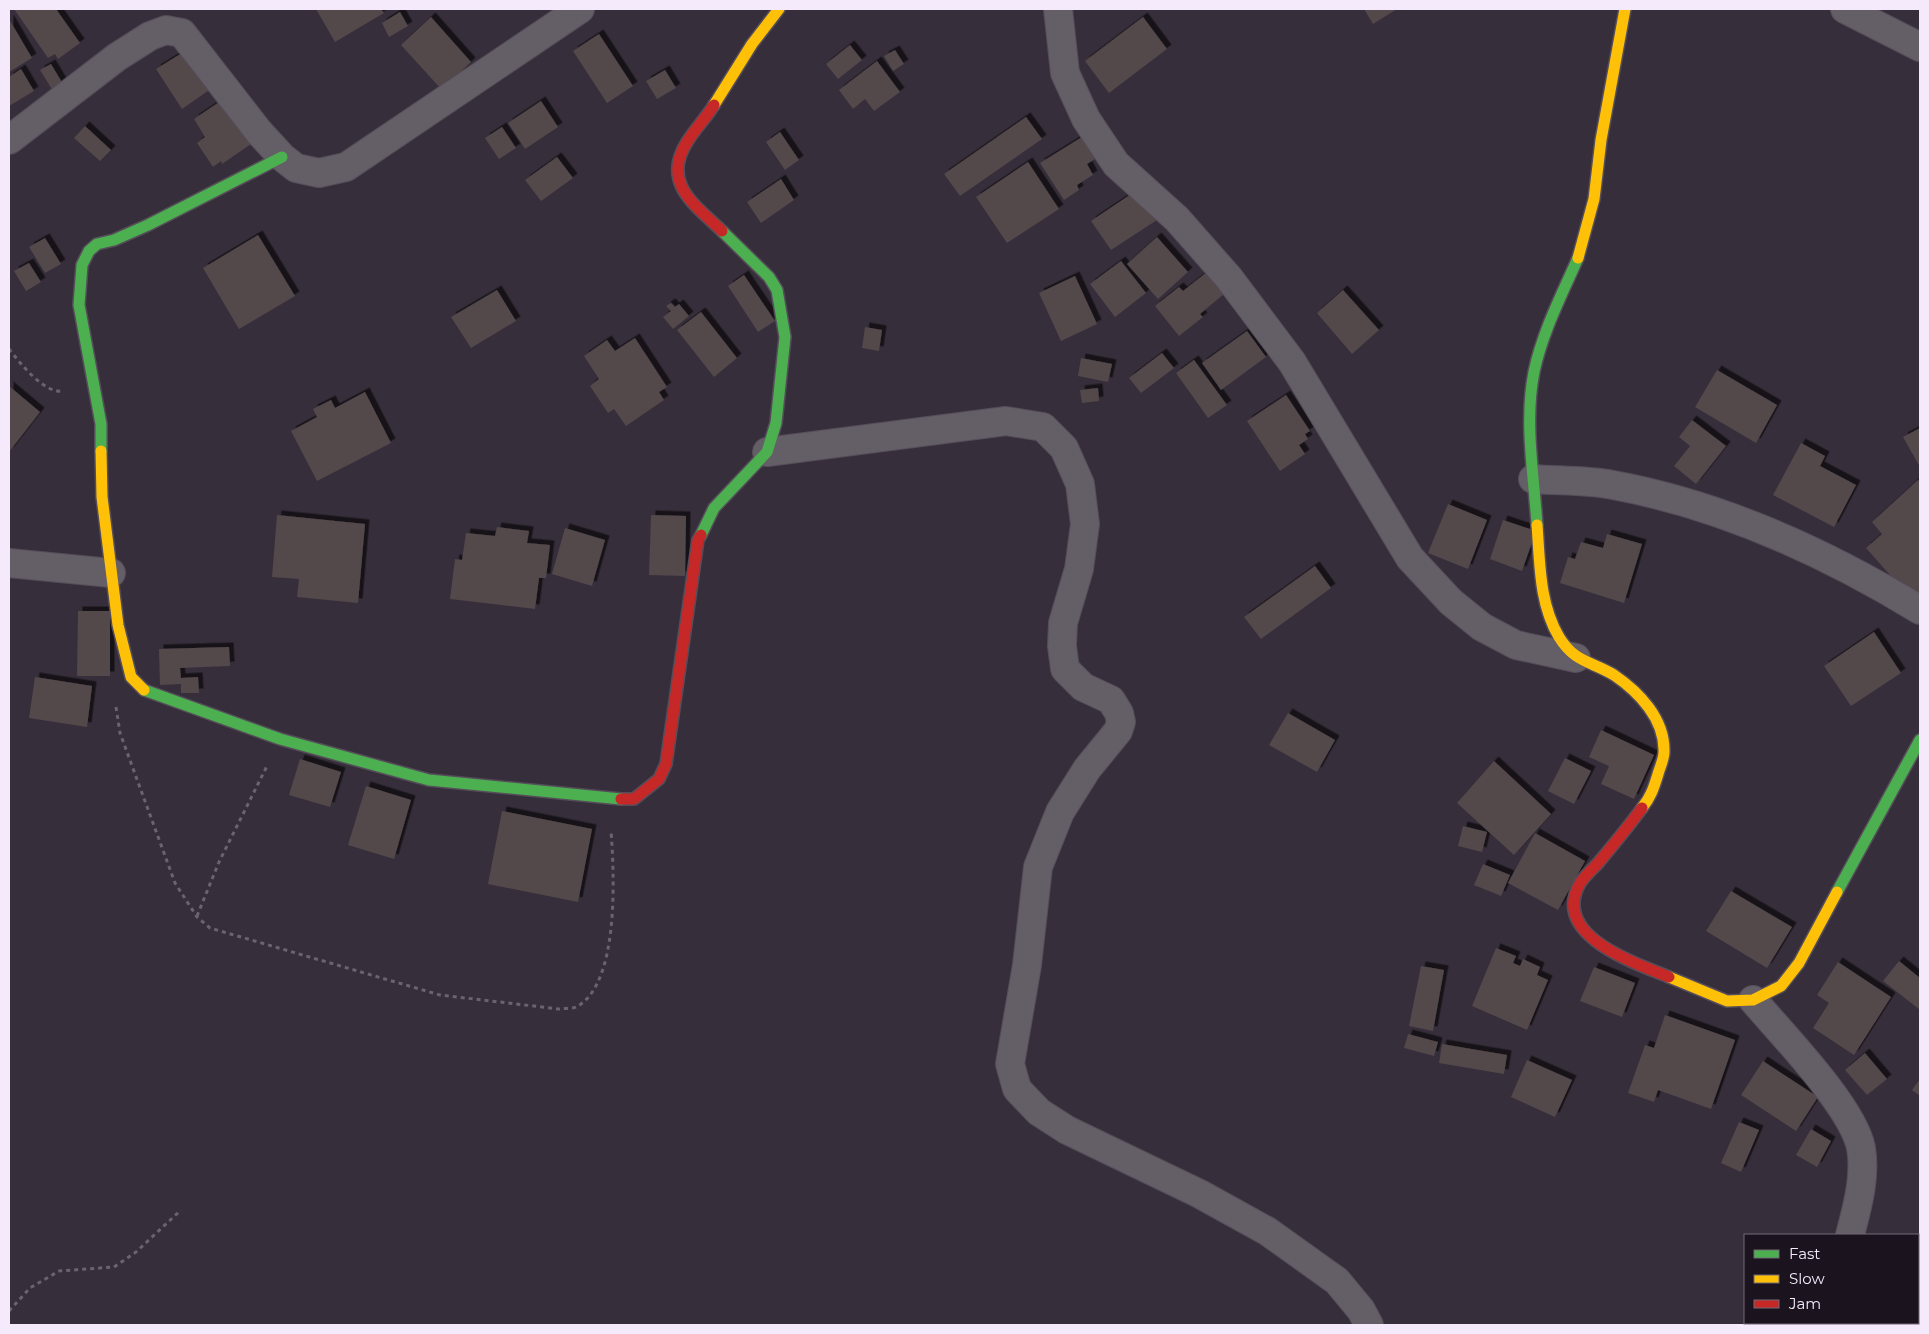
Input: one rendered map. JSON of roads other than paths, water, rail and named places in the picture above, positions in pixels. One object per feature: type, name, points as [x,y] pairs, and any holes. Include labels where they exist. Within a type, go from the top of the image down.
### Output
[{"type":"street","points":[[9,140],[116,57],[150,36],[166,30],[182,33],[259,132],[282,157],[296,168],[319,173],[346,167],[580,9]]},
{"type":"street","points":[[282,157],[148,225],[114,240],[97,244],[89,251],[82,265],[79,305],[101,424],[102,498],[111,573],[124,658],[131,677],[142,689],[280,739],[429,780],[610,799],[634,799],[659,779],[666,764],[698,540],[714,508],[767,452],[776,423],[785,337],[777,290],[769,277],[684,194],[677,176],[676,162],[686,143],[711,110],[752,44],[779,9]]},
{"type":"street","points":[[1058,9],[1066,73],[1086,119],[1116,164],[1177,220],[1229,278],[1286,355],[1367,484],[1410,558],[1451,602],[1482,627],[1516,645],[1576,658],[1614,675],[1643,699],[1657,720],[1664,752],[1651,797],[1622,835],[1579,885],[1574,906],[1578,921],[1589,935],[1612,953],[1727,1001],[1753,1000],[1781,986],[1799,964],[1920,740]]},
{"type":"street","points":[[1576,658],[1559,637],[1548,612],[1541,584],[1530,420],[1534,372],[1552,315],[1578,258],[1594,199],[1601,140],[1625,9]]},
{"type":"street","points":[[1845,9],[1920,47]]},
{"type":"street","points":[[767,452],[1006,421],[1043,427],[1064,448],[1080,484],[1085,524],[1079,569],[1063,623],[1062,646],[1065,669],[1083,687],[1111,700],[1120,713],[1121,722],[1118,731],[1087,769],[1060,812],[1038,867],[1027,965],[1010,1064],[1017,1089],[1040,1112],[1067,1130],[1200,1194],[1267,1232],[1337,1282],[1361,1310],[1369,1325]]},
{"type":"street","points":[[1533,479],[1611,484],[1688,502],[1761,528],[1806,548],[1920,610]]},
{"type":"street","points":[[9,563],[111,573]]},
{"type":"street","points":[[1753,1000],[1817,1076],[1848,1117],[1861,1148],[1861,1193],[1850,1234]]}]
